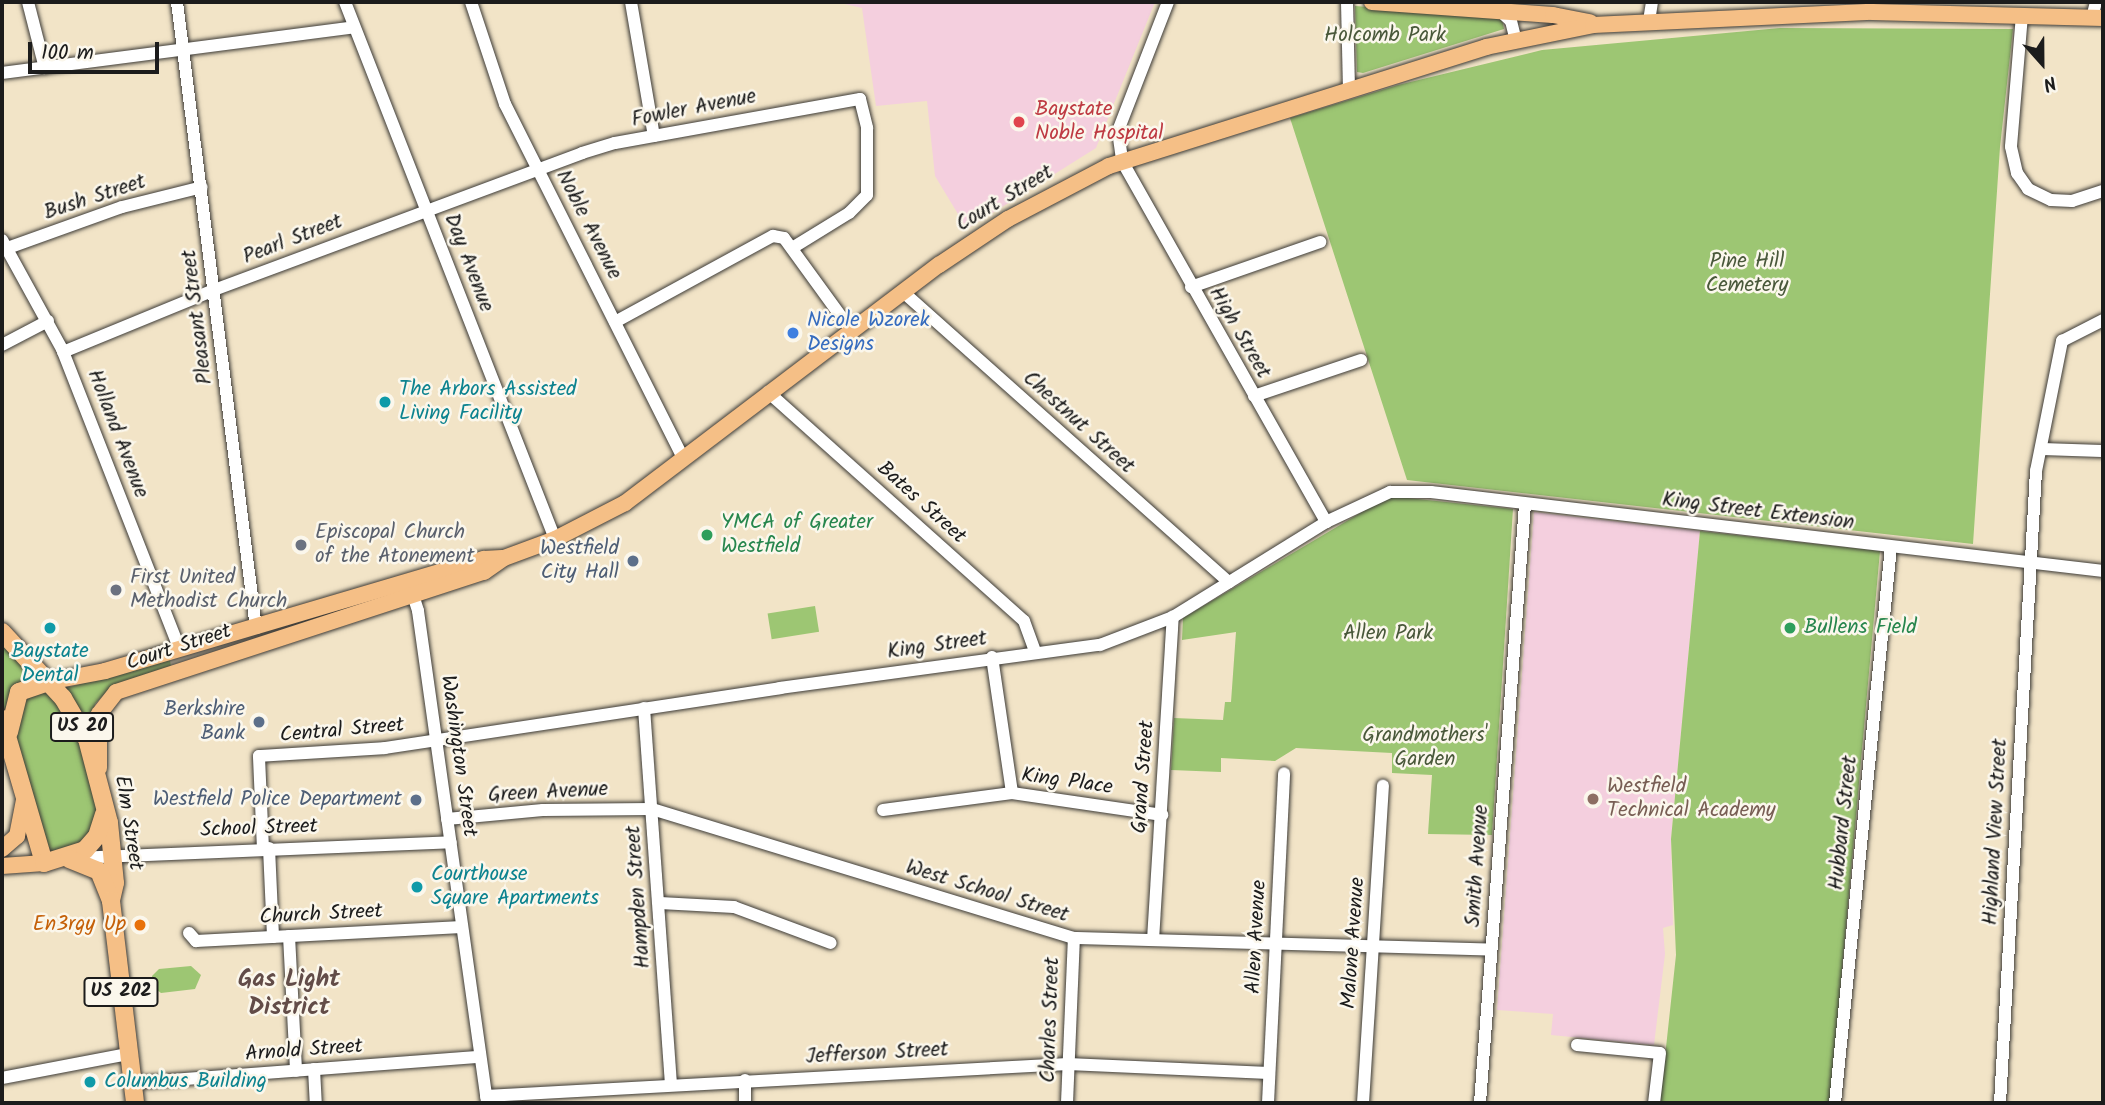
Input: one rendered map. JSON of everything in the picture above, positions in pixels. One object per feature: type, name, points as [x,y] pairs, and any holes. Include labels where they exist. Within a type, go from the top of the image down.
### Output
[{"type":"highway","name":"Elm Street","points":[[2,632],[48,682],[82,728],[100,781],[113,853],[111,901],[135,1103]]},
{"type":"highway","name":"US 20","points":[[24,799],[8,739],[15,697],[25,688],[48,682]]},
{"type":"highway","points":[[2,719],[8,739]]},
{"type":"highway","points":[[24,799],[44,863],[69,859],[94,843],[106,807]]},
{"type":"highway","name":"Elm Street","points":[[69,859],[99,871],[111,901]]},
{"type":"main road","points":[[1371,2],[1499,10],[1599,24],[1778,8],[2022,15],[2097,13]]},
{"type":"main road","name":"Court Street","points":[[48,682],[180,650],[336,621],[484,559],[504,558],[555,539],[625,503],[850,329],[1008,219],[1122,161],[1349,87],[1516,41],[1599,24]]},
{"type":"main road","name":"Court Street","points":[[100,781],[97,722],[106,701],[121,690],[185,668],[330,605],[411,589]]},
{"type":"main road","points":[[330,605],[336,621]]},
{"type":"main road","points":[[180,650],[185,668]]},
{"type":"main road","name":"US 20","points":[[2,849],[17,836],[24,799]]},
{"type":"main road","points":[[2,866],[44,863]]},
{"type":"street","points":[[29,2],[45,68]]},
{"type":"street","name":"Pleasant Street","points":[[177,2],[258,636]]},
{"type":"street","name":"Day Avenue","points":[[345,2],[555,539]]},
{"type":"street","name":"Noble Avenue","points":[[471,2],[496,83],[684,460]]},
{"type":"street","points":[[631,2],[654,136]]},
{"type":"street","points":[[1122,161],[1118,131],[1168,2]]},
{"type":"street","points":[[1347,2],[1349,87]]},
{"type":"street","points":[[1649,21],[1652,2]]},
{"type":"street","points":[[1499,10],[1511,21],[1516,41]]},
{"type":"street","points":[[2022,15],[2012,138],[2017,173],[2028,189],[2051,200],[2072,201],[2103,191]]},
{"type":"street","points":[[2,73],[355,27]]},
{"type":"street","name":"Fowler Avenue","points":[[539,170],[615,143],[860,99],[868,158],[869,187],[864,201],[792,248]]},
{"type":"street","name":"High Street","points":[[1122,161],[1326,522]]},
{"type":"street","name":"Pearl Street","points":[[64,352],[214,290],[539,170]]},
{"type":"street","name":"Bush Street","points":[[3,246],[122,207],[202,187]]},
{"type":"street","points":[[615,322],[773,236],[784,238],[850,329]]},
{"type":"street","points":[[1191,287],[1320,242]]},
{"type":"street","name":"Holland Avenue","points":[[3,246],[64,352],[180,650]]},
{"type":"street","name":"Chestnut Street","points":[[902,291],[1229,582]]},
{"type":"street","points":[[2,345],[48,320]]},
{"type":"street","name":"Highland View Street","points":[[2000,1103],[2033,490],[2062,341],[2103,320]]},
{"type":"street","points":[[1254,396],[1362,360]]},
{"type":"street","name":"Bates Street","points":[[768,392],[1024,621],[1035,652]]},
{"type":"street","points":[[2041,449],[2103,451]]},
{"type":"street","name":"King Street","points":[[436,740],[992,657],[1101,645],[1172,617],[1326,522],[1380,494],[1408,490]]},
{"type":"street","name":"King Street Extension","points":[[1408,490],[2103,571]]},
{"type":"street","name":"Smith Avenue","points":[[1480,1103],[1525,505]]},
{"type":"street","name":"Hubbard Street","points":[[1835,1103],[1891,547]]},
{"type":"street","name":"Washington Street","points":[[411,589],[436,740],[487,1100]]},
{"type":"street","name":"Grand Street","points":[[1153,940],[1172,617]]},
{"type":"street","points":[[992,657],[1012,793]]},
{"type":"street","name":"Hampden Street","points":[[644,708],[671,1084]]},
{"type":"street","name":"Central Street","points":[[266,849],[260,756],[373,750],[436,740]]},
{"type":"street","name":"Allen Avenue","points":[[1268,1103],[1284,773]]},
{"type":"street","name":"Malone Avenue","points":[[1363,1103],[1383,786]]},
{"type":"street","name":"King Place","points":[[883,810],[1012,793],[1161,815]]},
{"type":"street","name":"Green Avenue","points":[[447,819],[559,809],[652,809]]},
{"type":"street","name":"West School Street","points":[[652,809],[1074,938],[1491,950]]},
{"type":"street","name":"School Street","points":[[69,859],[113,853],[450,842]]},
{"type":"street","points":[[266,849],[273,937]]},
{"type":"street","points":[[660,903],[734,908],[831,943]]},
{"type":"street","name":"Church Street","points":[[189,933],[193,941],[462,927]]},
{"type":"street","points":[[289,936],[296,1071]]},
{"type":"street","name":"Charles Street","points":[[1067,1103],[1074,938]]},
{"type":"street","points":[[1577,1045],[1660,1053],[1654,1103]]},
{"type":"street","points":[[2,1078],[128,1054]]},
{"type":"street","name":"Arnold Street","points":[[132,1083],[480,1057]]},
{"type":"street","name":"Jefferson Street","points":[[487,1100],[671,1084],[1068,1064],[1269,1073]]},
{"type":"street","points":[[314,1069],[316,1103]]},
{"type":"street","points":[[745,1080],[745,1103]]},
{"type":"shaded area","name":"Baystate Noble Hospital","points":[[836,2],[1155,2],[1096,148],[967,229],[935,176],[927,101],[876,106],[862,8]]},
{"type":"shaded area","name":"Westfield Technical Academy","points":[[1534,512],[1700,531],[1671,839],[1673,925],[1663,928],[1665,954],[1654,1045],[1551,1035],[1553,1014],[1497,1010]]},
{"type":"green space","name":"Holcomb Park","points":[[1355,6],[1493,16],[1502,19],[1504,29],[1363,73],[1357,72]]},
{"type":"green space","name":"Pine Hill Cemetery","points":[[1780,28],[2013,29],[2000,147],[1973,544],[1407,480],[1290,118],[1398,85],[1542,50]]},
{"type":"green space","name":"Allen Park","points":[[1389,496],[1513,509],[1492,835],[1428,834],[1432,775],[1392,773],[1392,753],[1296,748],[1275,761],[1221,758],[1221,772],[1171,770],[1174,718],[1223,720],[1225,702],[1231,702],[1236,632],[1182,640],[1183,618]]},
{"type":"green space","points":[[1700,531],[1880,551],[1830,1103],[1660,1103],[1676,955],[1671,839]]},
{"type":"green space","points":[[815,606],[819,632],[772,639],[768,614]]},
{"type":"green space","points":[[2,631],[62,697],[106,807],[94,843],[44,863],[2,720]]},
{"type":"green space","points":[[170,660],[171,667],[109,689],[95,704],[90,725],[62,689]]},
{"type":"green space","points":[[191,966],[201,975],[195,989],[161,993],[153,987],[152,976],[159,969]]},
{"type":"place","name":"Baystate Noble Hospital","points":[[1019,122]]},
{"type":"place","name":"Nicole Wzorek Designs","points":[[793,333]]},
{"type":"place","name":"The Arbors Assisted Living Facility","points":[[385,402]]},
{"type":"place","name":"YMCA of Greater Westfield","points":[[707,535]]},
{"type":"place","name":"Episcopal Church of the Atonement","points":[[301,545]]},
{"type":"place","name":"Westfield City Hall","points":[[633,561]]},
{"type":"place","name":"First United Methodist Church","points":[[116,590]]},
{"type":"place","name":"Baystate Dental","points":[[50,628]]},
{"type":"place","name":"Bullens Field","points":[[1790,628]]},
{"type":"place","name":"Berkshire Bank","points":[[259,722]]},
{"type":"place","name":"Westfield Technical Academy","points":[[1593,799]]},
{"type":"place","name":"Westfield Police Department","points":[[416,800]]},
{"type":"place","name":"Courthouse Square Apartments","points":[[417,887]]},
{"type":"place","name":"En3rgy Up","points":[[140,925]]},
{"type":"place","name":"Columbus Building","points":[[90,1082]]},
{"type":"district","name":"Gas Light District","points":[[289,994]]},
{"type":"park label","name":"Grandmothers' Garden","points":[[1425,748]]}]
